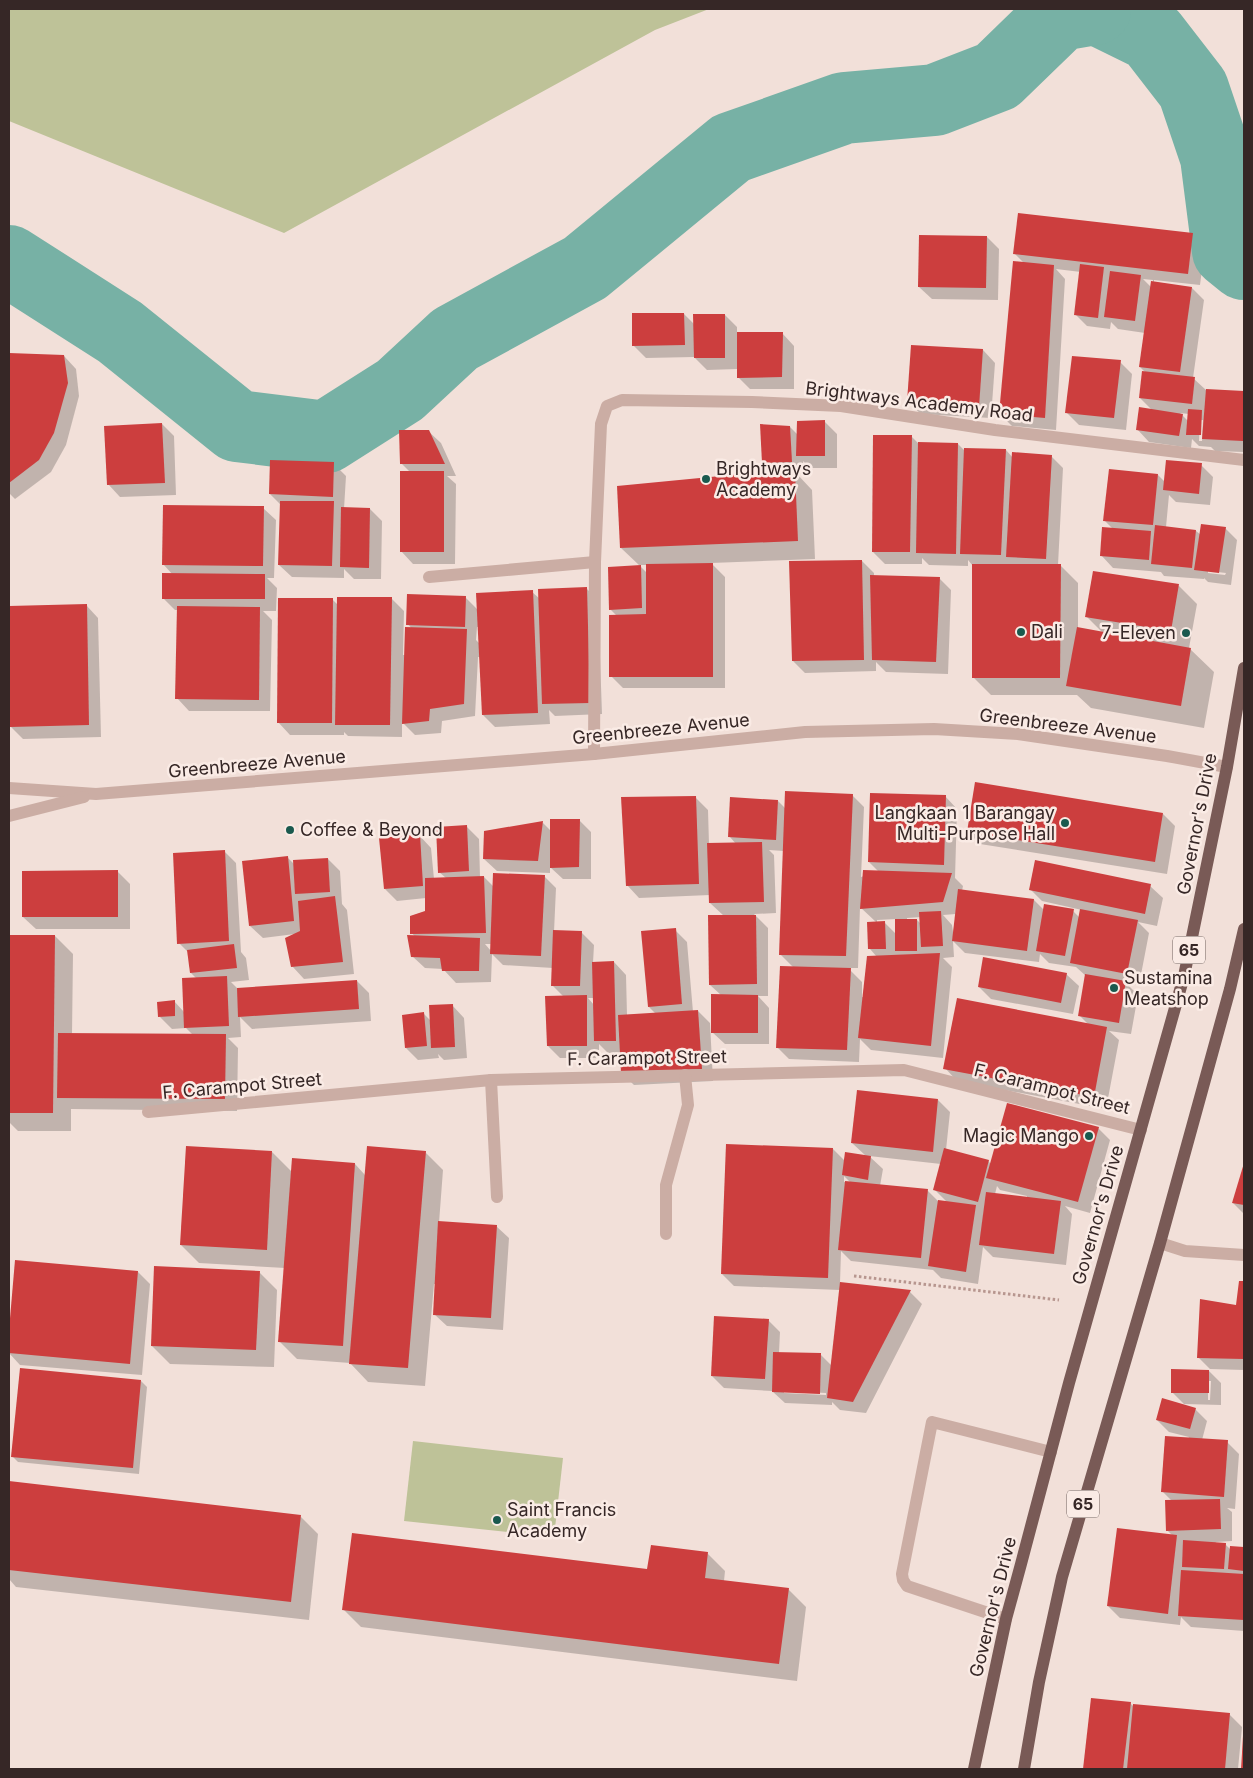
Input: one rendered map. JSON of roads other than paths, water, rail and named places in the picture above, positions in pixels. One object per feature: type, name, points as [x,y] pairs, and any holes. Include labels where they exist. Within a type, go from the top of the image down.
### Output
[{"type":"main road","name":"Governor's Drive","points":[[974,1769],[1006,1619],[1111,1232],[1184,976],[1244,668]]},
{"type":"main road","name":"65","points":[[1024,1769],[1039,1682],[1062,1577],[1160,1243],[1242,950],[1244,929]]},
{"type":"street","name":"Brightways Academy Road","points":[[594,754],[596,562],[601,424],[607,406],[622,400],[752,402],[841,406],[995,430],[1244,460]]},
{"type":"street","points":[[429,577],[596,562]]},
{"type":"street","name":"Greenbreeze Avenue","points":[[9,788],[96,794],[594,754],[805,732],[934,729],[1018,734],[1167,756],[1226,767]]},
{"type":"street","name":"Greenbreeze Avenue","points":[[9,816],[96,794]]},
{"type":"street","name":"F. Carampot Street","points":[[148,1112],[490,1080],[904,1070],[1141,1130]]},
{"type":"street","points":[[666,1234],[666,1185],[688,1105],[685,1075]]},
{"type":"street","points":[[490,1080],[497,1197]]},
{"type":"street","points":[[1160,1243],[1185,1251],[1244,1255]]},
{"type":"street","points":[[1006,1619],[906,1586],[903,1580],[902,1574],[932,1422],[1051,1452]]},
{"type":"waterway","points":[[9,261],[120,332],[237,426],[326,437],[400,390],[455,339],[585,268],[731,148],[844,108],[935,100],[997,76],[1060,15],[1095,9]]},
{"type":"waterway","points":[[1097,9],[1152,36],[1193,89],[1216,157],[1228,251],[1244,264]]},
{"type":"place","name":"Brightways Academy","points":[[706,479]]},
{"type":"place","name":"Dali","points":[[1021,632]]},
{"type":"place","name":"7-Eleven","points":[[1186,633]]},
{"type":"place","name":"Langkaan 1 Barangay Multi-Purpose Hall","points":[[1065,823]]},
{"type":"place","name":"Coffee & Beyond","points":[[290,830]]},
{"type":"place","name":"Sustamina Meatshop","points":[[1114,988]]},
{"type":"place","name":"Magic Mango","points":[[1089,1136]]},
{"type":"place","name":"Saint Francis Academy","points":[[497,1520]]}]
